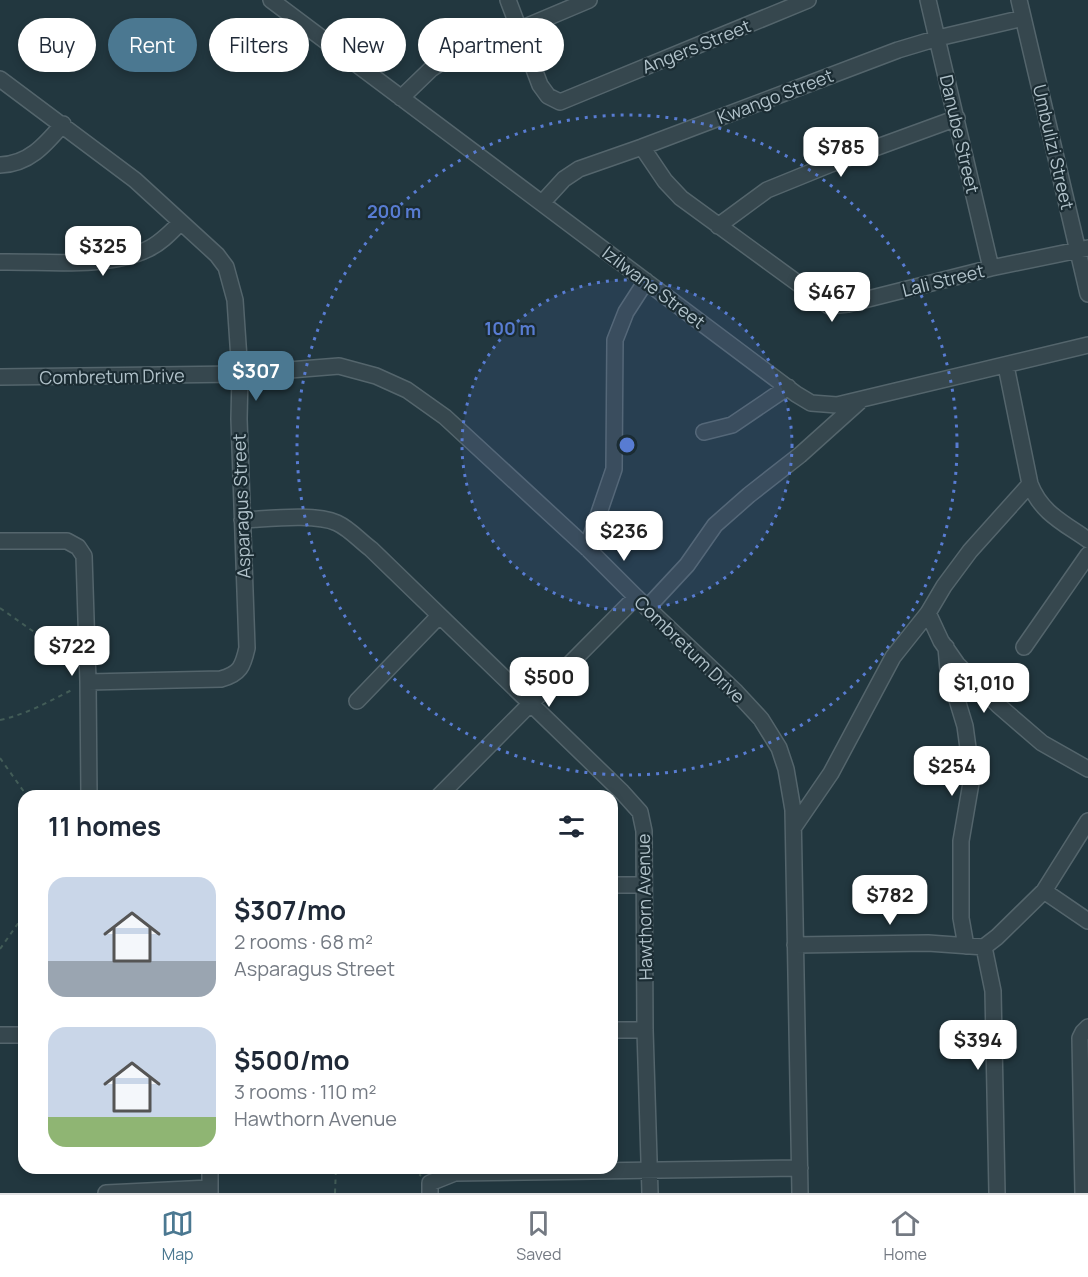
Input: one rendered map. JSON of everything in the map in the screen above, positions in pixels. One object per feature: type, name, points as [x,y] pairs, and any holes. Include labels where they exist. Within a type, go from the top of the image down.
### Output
[{"type":"street","name":"Izilwane Street","points":[[271,0],[811,403],[837,405],[861,400],[1088,345]]},
{"type":"street","name":"Angers Street","points":[[508,0],[515,18]]},
{"type":"street","points":[[547,18],[589,0]]},
{"type":"street","name":"Angers Street","points":[[535,72],[540,86],[548,96],[560,102],[808,0]]},
{"type":"street","name":"Danube Street","points":[[928,0],[991,268]]},
{"type":"street","name":"Umbulizi Street","points":[[1019,0],[1083,249],[1088,294]]},
{"type":"street","name":"Kwango Street","points":[[542,203],[564,179],[579,168],[642,147],[898,50],[1023,18]]},
{"type":"street","points":[[401,98],[428,72]]},
{"type":"street","name":"Asparagus Street","points":[[0,79],[135,180],[217,255],[226,267],[235,300],[240,374],[239,419],[247,648],[244,659],[236,673],[221,679],[88,682]]},
{"type":"street","points":[[718,226],[767,190],[957,118]]},
{"type":"street","points":[[0,165],[22,161],[34,154],[63,124]]},
{"type":"street","name":"Lali Street","points":[[642,147],[672,190],[829,306],[848,304],[991,268],[1083,249]]},
{"type":"street","points":[[0,262],[118,259],[151,248],[181,222]]},
{"type":"street","points":[[587,548],[614,469],[615,340],[626,312],[646,281]]},
{"type":"street","name":"Combretum Drive","points":[[0,377],[240,374],[339,366],[376,376],[407,390],[445,417],[587,548],[736,692],[761,719],[779,748],[792,800],[801,1193]]},
{"type":"street","points":[[1006,366],[1030,484],[1036,499],[1044,509],[1088,540]]},
{"type":"street","points":[[704,432],[732,425],[788,387]]},
{"type":"street","points":[[647,608],[687,565],[715,525],[800,455],[861,400]]},
{"type":"street","points":[[794,827],[831,773],[893,657],[928,613],[944,586],[970,551],[1030,484]]},
{"type":"street","name":"Hawthorn Avenue","points":[[242,520],[293,518],[334,522],[343,527],[371,549],[640,812],[644,831],[645,1030],[650,1193]]},
{"type":"street","points":[[0,541],[67,541],[78,547],[85,561],[89,790]]},
{"type":"street","points":[[1024,647],[1088,555]]},
{"type":"street","points":[[445,790],[636,597]]},
{"type":"street","points":[[928,613],[946,648],[965,672],[998,705],[1042,743],[1088,769]]},
{"type":"street","points":[[357,701],[439,616]]},
{"type":"street","points":[[946,648],[948,670],[965,726],[972,777],[962,841],[961,918],[966,946]]},
{"type":"street","points":[[795,945],[852,943],[984,947],[1044,891],[1088,821]]},
{"type":"street","points":[[618,885],[644,885]]},
{"type":"street","points":[[1044,891],[1088,921]]},
{"type":"street","points":[[984,947],[993,991],[997,1193]]},
{"type":"street","points":[[1083,1193],[1080,1038],[1088,1027]]},
{"type":"street","points":[[618,1030],[645,1030]]},
{"type":"street","points":[[0,1035],[18,1035]]},
{"type":"street","points":[[618,1170],[800,1168]]},
{"type":"street","points":[[106,1193],[210,1190],[210,1174]]},
{"type":"street","points":[[430,1193],[430,1183],[452,1174]]},
{"type":"path","points":[[0,608],[37,634]]},
{"type":"path","points":[[0,720],[16,717],[39,708],[88,682]]},
{"type":"path","points":[[0,758],[23,790]]},
{"type":"path","points":[[0,949],[18,924]]},
{"type":"path","points":[[335,1193],[336,1174]]}]
